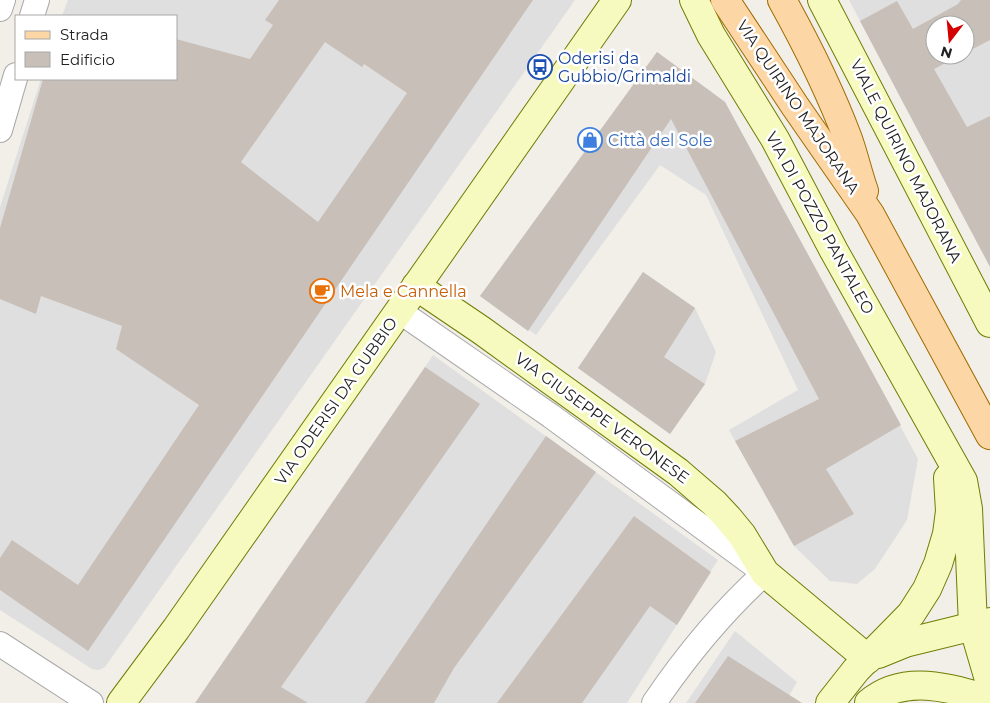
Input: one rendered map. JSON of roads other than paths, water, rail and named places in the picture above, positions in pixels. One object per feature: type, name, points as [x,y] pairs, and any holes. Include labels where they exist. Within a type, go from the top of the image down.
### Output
[{"type":"main road","name":"VIA QUIRINO MAJORANA","points":[[726,0],[794,106],[870,214],[990,435]]},
{"type":"main road","name":"VIA QUIRINO MAJORANA","points":[[782,0],[816,65],[849,141],[870,214]]},
{"type":"street","points":[[0,9],[3,0]]},
{"type":"street","points":[[32,15],[37,0]]},
{"type":"street","name":"VIA ODERISI DA GUBBIO","points":[[121,703],[176,629],[617,0]]},
{"type":"street","name":"VIA DI POZZO PANTALEO","points":[[694,0],[711,35],[775,140],[834,251],[943,447],[959,472],[967,496],[990,683]]},
{"type":"street","name":"VIALE QUIRINO MAJORANA","points":[[822,0],[990,323]]},
{"type":"street","points":[[0,130],[15,78]]},
{"type":"street","name":"VIA GIUSEPPE VERONESE","points":[[416,286],[481,330],[678,472],[714,503],[728,518],[765,572]]},
{"type":"street","name":"VIA GIUSEPPE VERONESE","points":[[399,311],[551,416],[765,572],[868,659]]},
{"type":"street","name":"VIA DI POZZO PANTALEO","points":[[830,703],[868,659],[911,614],[927,588],[938,564],[947,534],[950,511],[943,447]]},
{"type":"street","points":[[654,703],[679,666],[749,587],[765,572]]},
{"type":"street","points":[[868,659],[905,642],[982,624]]},
{"type":"street","points":[[0,644],[91,703]]},
{"type":"street","points":[[869,703],[883,693],[893,689],[925,685],[965,692],[990,700]]},
{"type":"place","name":"Oderisi da Gubbio/Grimaldi","points":[[540,67]]},
{"type":"place","name":"Città del Sole","points":[[590,140]]},
{"type":"place","name":"Mela e Cannella","points":[[322,291]]}]
